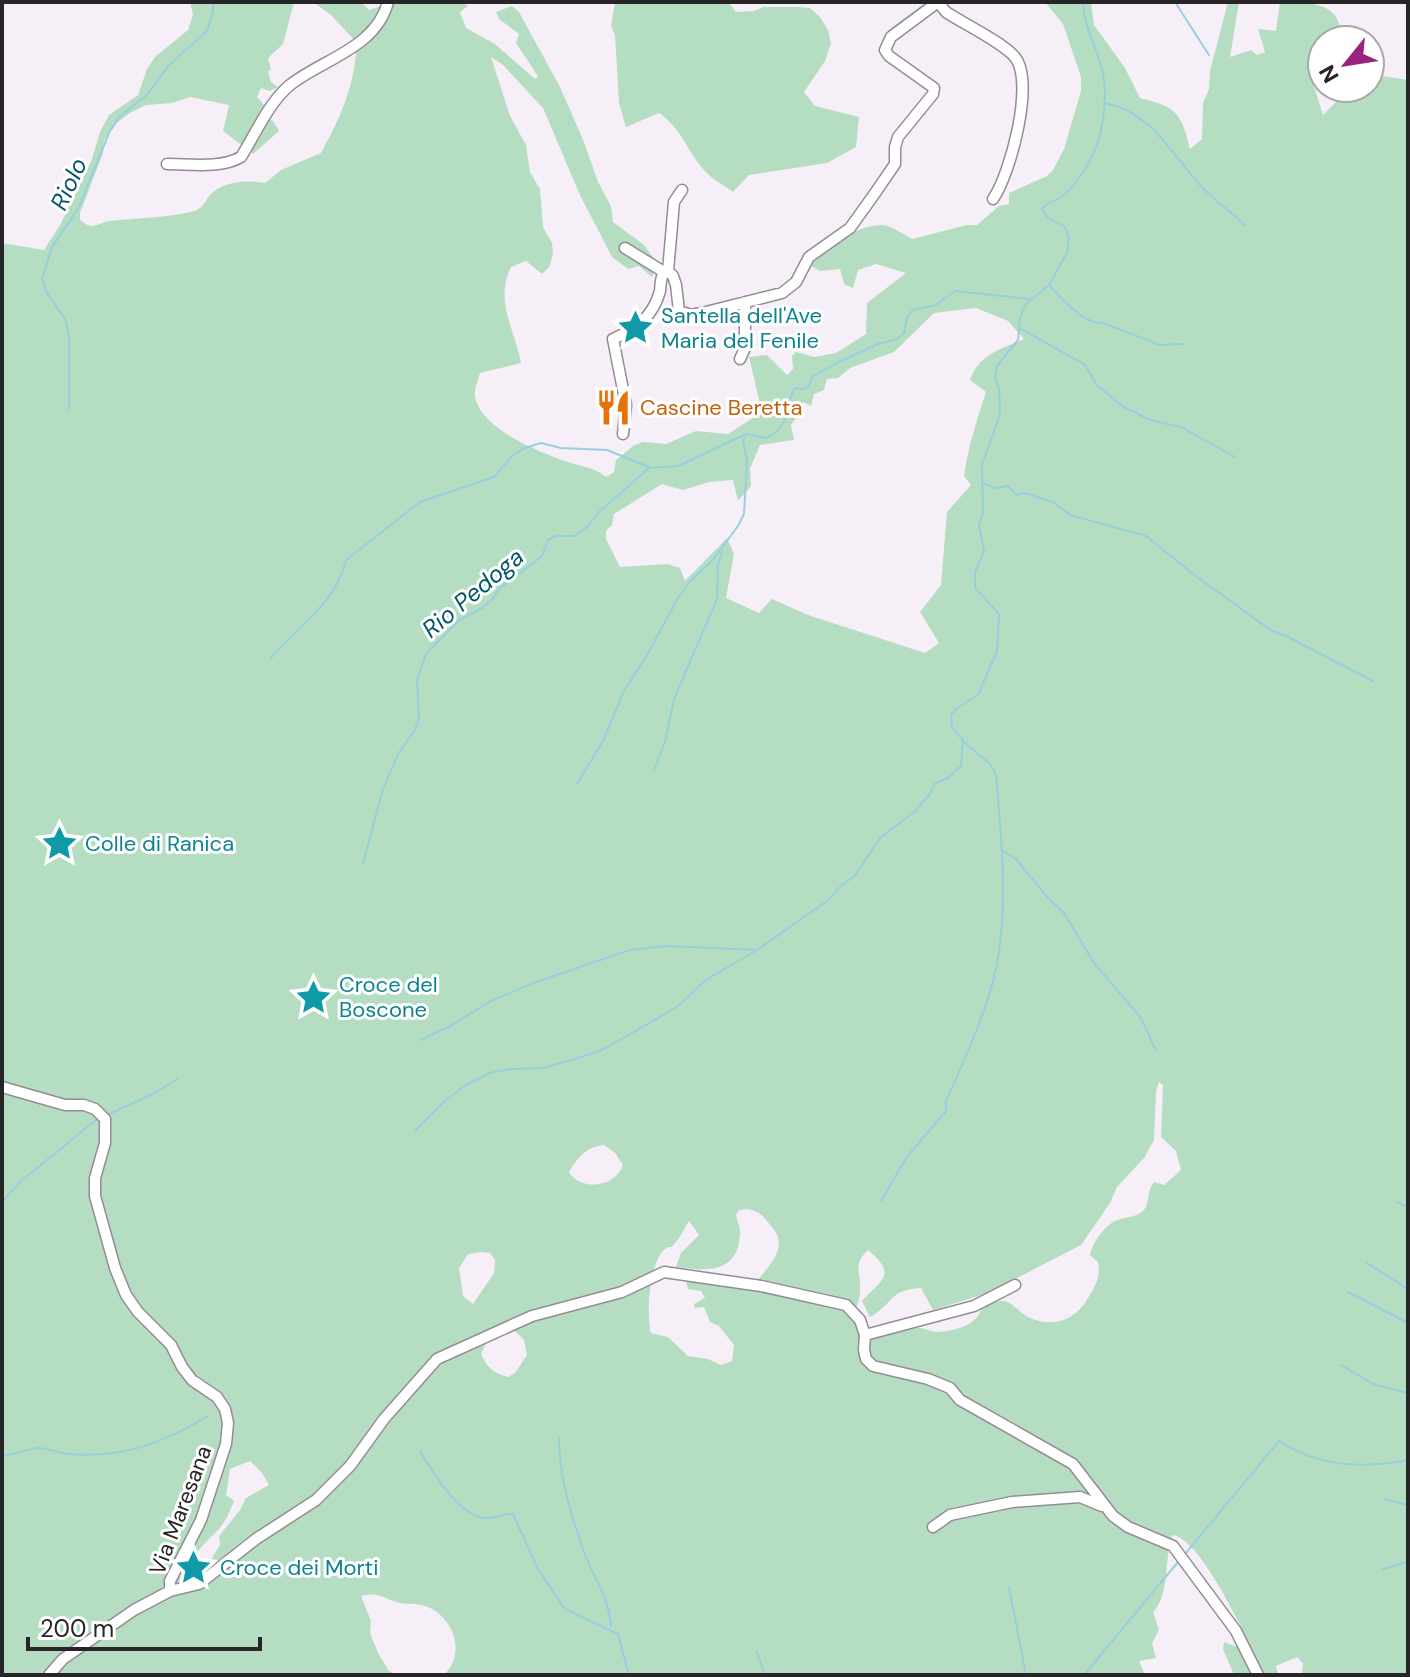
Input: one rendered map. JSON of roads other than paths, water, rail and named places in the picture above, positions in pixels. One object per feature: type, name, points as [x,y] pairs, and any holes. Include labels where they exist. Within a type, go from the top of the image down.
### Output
[{"type":"street","points":[[167,164],[219,164],[241,157],[288,86],[363,41],[388,2]]},
{"type":"street","points":[[625,248],[673,276],[679,311],[691,315],[782,293],[796,282],[809,257],[850,228],[895,164],[898,137],[928,102],[934,88],[885,50],[891,37],[938,2],[946,12],[1012,55],[1020,68],[1019,117],[1009,164],[993,199]]},
{"type":"street","points":[[623,434],[626,405],[613,339],[640,326],[660,289],[660,280],[666,272],[674,202],[682,190]]},
{"type":"street","points":[[740,359],[745,348],[745,302]]},
{"type":"street","name":"Via Maresana","points":[[2,1087],[65,1105],[84,1105],[95,1109],[105,1119],[105,1143],[95,1178],[95,1196],[115,1268],[126,1295],[138,1312],[171,1345],[192,1380],[217,1397],[225,1409],[228,1423],[226,1444],[201,1520],[170,1581],[170,1591]]},
{"type":"street","points":[[49,1675],[63,1659],[134,1610],[170,1591],[200,1583],[256,1539],[316,1500],[350,1466],[384,1419],[437,1359],[532,1316],[622,1292],[664,1272],[761,1286],[846,1305],[860,1320],[865,1335],[866,1359],[873,1366],[928,1379],[950,1388],[960,1400],[1073,1464],[1104,1507],[1128,1527],[1173,1546],[1236,1631],[1258,1675]]},
{"type":"street","points":[[865,1335],[974,1306],[1015,1285]]},
{"type":"street","points":[[933,1527],[950,1515],[1012,1502],[1080,1497],[1104,1507]]},
{"type":"waterway","name":"Riolo","points":[[69,409],[66,320],[47,293],[42,279],[52,247],[79,207],[109,133],[120,116],[147,95],[168,66],[207,31],[213,2]]},
{"type":"waterway","points":[[889,31],[928,2]]},
{"type":"waterway","points":[[415,1131],[445,1101],[466,1085],[490,1073],[543,1068],[604,1049],[677,1007],[706,980],[757,950],[827,901],[854,877],[880,838],[915,811],[930,794],[934,784],[948,778],[961,766],[963,740],[952,728],[951,715],[978,695],[997,651],[999,614],[975,588],[975,572],[984,551],[979,525],[983,513],[982,465],[1000,415],[999,388],[995,378],[997,366],[1018,340],[1025,305],[1049,285],[1067,253],[1069,238],[1065,227],[1047,217],[1042,208],[1061,197],[1078,179],[1094,151],[1103,121],[1103,76],[1087,26],[1083,2]]},
{"type":"waterway","points":[[1175,2],[1209,55]]},
{"type":"waterway","points":[[1104,103],[1121,108],[1148,125],[1202,187],[1245,225]]},
{"type":"waterway","points":[[1049,285],[1073,310],[1088,319],[1160,345],[1185,344]]},
{"type":"waterway","name":"Rio Pedoga","points":[[363,864],[382,792],[398,754],[415,730],[419,718],[417,680],[426,654],[458,621],[482,608],[498,590],[542,556],[548,540],[556,536],[574,536],[587,527],[599,512],[649,468],[678,466],[746,434],[767,438],[781,427],[795,388],[804,389],[809,386],[812,377],[835,364],[878,344],[897,339],[904,333],[907,317],[913,310],[936,305],[955,291],[1031,299]]},
{"type":"waterway","points":[[1021,329],[1084,364],[1097,385],[1122,406],[1150,420],[1181,427],[1235,457]]},
{"type":"waterway","points":[[577,784],[603,741],[624,691],[678,598],[691,580],[712,561],[744,514],[745,436]]},
{"type":"waterway","points":[[270,659],[325,601],[342,575],[346,560],[420,502],[494,477],[513,455],[525,448],[541,443],[561,448],[607,450],[649,467]]},
{"type":"waterway","points":[[984,483],[994,488],[1008,486],[1017,495],[1024,493],[1053,502],[1070,515],[1146,536],[1272,631],[1373,681]]},
{"type":"waterway","points":[[654,770],[665,742],[674,699],[717,599],[718,565],[722,552]]},
{"type":"waterway","points":[[881,1201],[906,1158],[947,1110],[945,1103],[983,1013],[998,958],[1003,889],[996,774],[990,764],[963,741]]},
{"type":"waterway","points":[[1003,851],[1016,859],[1064,913],[1094,963],[1141,1018],[1156,1051]]},
{"type":"waterway","points":[[421,1040],[489,1002],[533,983],[630,950],[666,946],[756,950]]},
{"type":"waterway","points":[[107,1115],[157,1092],[177,1079]]},
{"type":"waterway","points":[[2,1202],[19,1183],[97,1119]]},
{"type":"waterway","points":[[1397,1202],[1408,1207]]},
{"type":"waterway","points":[[1367,1263],[1408,1289]]},
{"type":"waterway","points":[[1348,1292],[1408,1323]]},
{"type":"waterway","points":[[1341,1365],[1373,1384],[1408,1393]]},
{"type":"waterway","points":[[2,1456],[39,1448],[89,1455],[125,1451],[176,1434],[208,1416]]},
{"type":"waterway","points":[[559,1438],[569,1506],[607,1606],[611,1627]]},
{"type":"waterway","points":[[1185,1554],[1279,1441],[1309,1456],[1341,1464],[1408,1460]]},
{"type":"waterway","points":[[420,1451],[448,1493],[467,1511],[488,1518],[513,1514],[537,1567],[565,1609],[618,1634],[629,1675]]},
{"type":"waterway","points":[[1385,1499],[1408,1505]]},
{"type":"waterway","points":[[1084,1675],[1178,1562]]},
{"type":"waterway","points":[[1383,1569],[1408,1562]]},
{"type":"waterway","points":[[1009,1587],[1026,1675]]},
{"type":"waterway","points":[[757,1652],[765,1675]]},
{"type":"place","name":"Santella dell'Ave Maria del Fenile","points":[[635,328]]},
{"type":"place","name":"Cascine Beretta","points":[[614,407]]},
{"type":"place","name":"Colle di Ranica","points":[[59,843]]},
{"type":"place","name":"Croce del Boscone","points":[[313,997]]},
{"type":"place","name":"Croce dei Morti","points":[[194,1567]]}]
